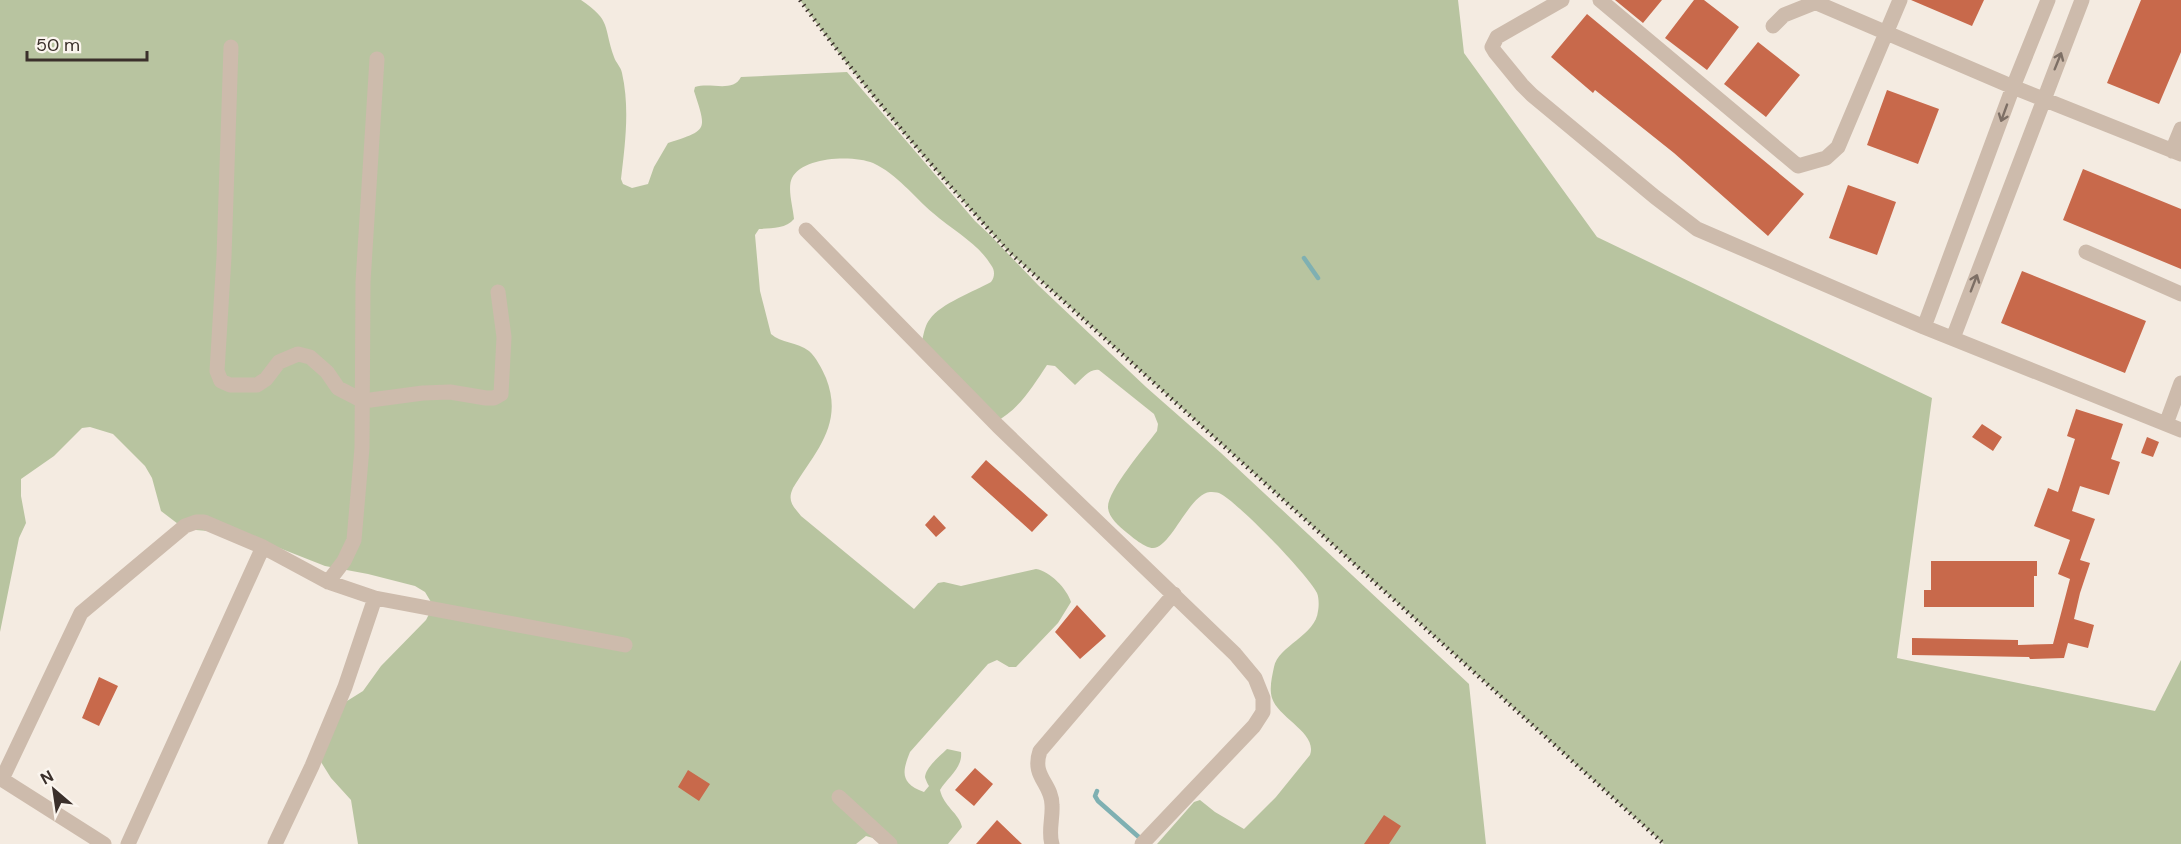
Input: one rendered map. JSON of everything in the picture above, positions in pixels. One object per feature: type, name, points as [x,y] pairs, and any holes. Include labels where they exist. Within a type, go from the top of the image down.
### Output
[{"type":"street","points":[[1562,0],[1497,37],[1492,46],[1495,52],[1532,95],[1697,229],[1924,327],[2181,430]]},
{"type":"street","points":[[1600,0],[1798,166],[1826,158],[1838,147],[1900,0]]},
{"type":"street","points":[[1924,327],[2013,87],[2048,0]]},
{"type":"street","points":[[1953,338],[2082,0]]},
{"type":"street","points":[[1773,26],[1784,15],[1812,2],[2013,87],[2176,152],[2181,129]]},
{"type":"street","points":[[231,47],[224,257],[217,371],[221,381],[230,385],[257,385],[266,379],[279,362],[298,354],[310,357],[327,372],[338,388],[363,401],[450,392],[494,398],[501,394],[504,337],[498,292]]},
{"type":"street","points":[[328,582],[344,561],[354,540],[363,448],[363,282],[377,59]]},
{"type":"street","points":[[806,230],[998,426],[1174,594],[1235,654],[1255,678],[1263,698],[1263,712],[1254,726],[1142,844]]},
{"type":"street","points":[[2086,252],[2181,294]]},
{"type":"street","points":[[2166,424],[2181,383]]},
{"type":"street","points":[[104,844],[1,778],[76,620],[88,606],[185,526],[204,522],[262,547],[328,582],[375,598],[625,645]]},
{"type":"street","points":[[128,844],[262,547]]},
{"type":"street","points":[[1052,844],[1050,832],[1053,804],[1038,773],[1036,762],[1040,751],[1174,594]]},
{"type":"street","points":[[275,844],[312,766],[345,687],[375,598]]},
{"type":"street","points":[[839,797],[890,844]]},
{"type":"green space","points":[[0,0],[581,0],[602,19],[621,71],[626,113],[621,179],[623,184],[632,188],[648,184],[654,167],[668,143],[691,135],[701,127],[701,114],[694,91],[695,87],[733,85],[741,77],[847,72],[975,221],[1038,285],[1469,684],[1486,844],[1157,844],[1194,802],[1200,800],[1244,829],[1276,797],[1310,755],[1311,747],[1308,740],[1276,705],[1272,698],[1271,686],[1277,660],[1311,627],[1316,619],[1319,607],[1317,593],[1271,539],[1241,509],[1218,493],[1210,492],[1202,495],[1160,546],[1153,548],[1146,546],[1117,524],[1108,511],[1114,490],[1157,431],[1158,424],[1154,414],[1099,370],[1089,372],[1075,385],[1055,366],[1047,365],[1018,405],[995,422],[922,341],[927,324],[935,313],[949,303],[991,282],[994,276],[992,267],[972,243],[933,213],[890,173],[865,160],[842,158],[817,161],[798,171],[792,178],[790,187],[794,219],[783,226],[759,229],[755,235],[760,291],[771,334],[804,348],[812,354],[819,363],[831,394],[830,423],[818,449],[793,488],[792,503],[801,516],[914,609],[938,583],[961,586],[1036,569],[1047,573],[1057,581],[1071,602],[1058,623],[1016,667],[1009,667],[997,660],[988,664],[910,752],[905,765],[905,776],[911,785],[924,792],[929,786],[925,778],[926,773],[934,762],[947,749],[961,752],[960,763],[940,790],[962,827],[948,844],[880,844],[866,836],[856,844],[358,844],[351,800],[331,778],[321,762],[329,720],[347,701],[363,691],[381,666],[426,620],[431,610],[431,602],[425,592],[415,586],[325,566],[244,534],[182,527],[161,511],[152,478],[145,466],[113,434],[90,427],[82,428],[54,456],[21,479],[21,496],[26,523],[19,538],[0,632]]},
{"type":"green space","points":[[800,0],[1458,0],[1464,53],[1597,237],[1932,398],[1897,658],[2155,711],[2181,660],[2181,844],[1664,844],[1009,252],[875,98]]},
{"type":"building","points":[[1615,0],[1662,0],[1643,23]]},
{"type":"building","points":[[1694,0],[1704,0],[1739,27],[1707,70],[1665,38]]},
{"type":"building","points":[[1911,0],[1984,0],[1972,26]]},
{"type":"building","points":[[2141,0],[2181,0],[2181,52],[2159,104],[2107,83]]},
{"type":"building","points":[[1587,14],[1804,194],[1768,236],[1674,153],[1595,90],[1593,93],[1551,57]]},
{"type":"building","points":[[1758,42],[1800,75],[1766,117],[1724,84]]},
{"type":"building","points":[[1887,90],[1939,109],[1918,164],[1867,145]]},
{"type":"building","points":[[2083,169],[2181,209],[2181,269],[2063,220]]},
{"type":"building","points":[[1848,185],[1896,202],[1877,255],[1829,238]]},
{"type":"building","points":[[2022,271],[2146,321],[2125,373],[2001,323]]},
{"type":"building","points":[[2076,409],[2123,424],[2111,459],[2120,462],[2109,495],[2080,486],[2072,511],[2095,519],[2080,560],[2090,563],[2074,619],[2094,625],[2088,648],[2068,643],[2064,658],[1912,655],[1912,638],[2018,640],[2018,645],[2053,644],[2070,579],[2058,574],[2070,540],[2034,526],[2048,488],[2058,492],[2075,439],[2067,436]]},
{"type":"building","points":[[1982,424],[2002,437],[1993,451],[1972,437]]},
{"type":"building","points":[[2147,437],[2159,442],[2153,457],[2141,453]]},
{"type":"building","points":[[986,460],[1048,515],[1032,532],[971,477]]},
{"type":"building","points":[[934,515],[946,528],[936,537],[925,525]]},
{"type":"building","points":[[1931,561],[2037,561],[2037,576],[2034,576],[2034,607],[1924,607],[1924,590],[1931,590]]},
{"type":"building","points":[[1077,605],[1106,636],[1080,659],[1055,632]]},
{"type":"building","points":[[99,677],[118,686],[99,726],[82,718]]},
{"type":"building","points":[[975,768],[993,784],[974,806],[955,790]]},
{"type":"building","points":[[688,770],[710,784],[699,801],[678,787]]},
{"type":"building","points":[[1384,815],[1401,826],[1389,844],[1364,844]]},
{"type":"building","points":[[997,820],[1022,844],[976,844]]},
{"type":"waterway","points":[[1304,258],[1318,278]]},
{"type":"waterway","points":[[1097,791],[1095,796],[1098,801],[1141,839]]},
{"type":"railway","points":[[800,0],[849,66],[901,129],[1009,252],[1664,844]]}]
